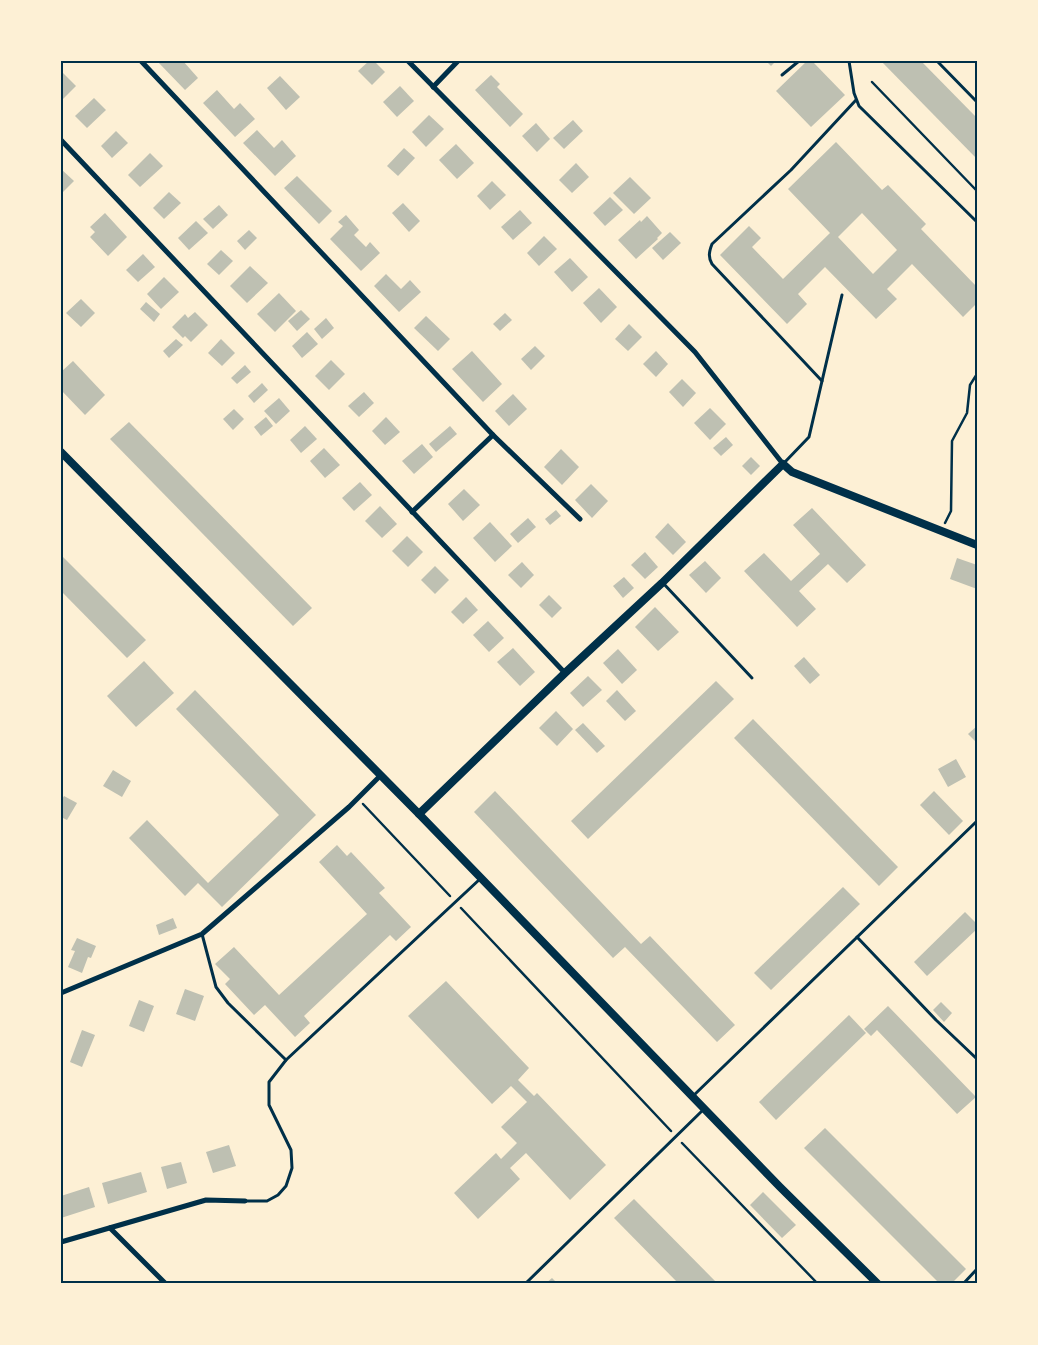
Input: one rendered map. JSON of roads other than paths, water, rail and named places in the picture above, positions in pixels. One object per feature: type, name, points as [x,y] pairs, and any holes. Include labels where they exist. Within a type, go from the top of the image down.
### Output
[{"type":"street","points":[[141,61],[493,435],[580,519]]},
{"type":"street","points":[[408,61],[695,352],[783,464],[792,472],[977,545]]},
{"type":"street","points":[[433,86],[458,61]]},
{"type":"street","points":[[61,140],[565,673]]},
{"type":"street","points":[[412,512],[493,435]]},
{"type":"street","points":[[61,452],[381,775],[480,879],[705,1108],[780,1188],[878,1284]]},
{"type":"street","points":[[419,814],[565,673],[662,583],[783,464]]},
{"type":"street","points":[[61,993],[202,934],[349,807],[381,775]]},
{"type":"street","points":[[61,1242],[206,1200],[245,1201]]},
{"type":"street","points":[[110,1228],[166,1284]]},
{"type":"lane","points":[[782,75],[799,61]]},
{"type":"lane","points":[[849,61],[856,100],[859,106],[977,222]]},
{"type":"lane","points":[[937,61],[977,102]]},
{"type":"lane","points":[[822,381],[712,264],[709,258],[709,251],[712,244],[791,170],[856,100]]},
{"type":"lane","points":[[783,464],[809,437],[842,295]]},
{"type":"lane","points":[[662,583],[752,678]]},
{"type":"lane","points":[[693,1096],[977,821]]},
{"type":"lane","points":[[245,1201],[267,1201],[278,1195],[286,1186],[292,1168],[291,1150],[268,1104],[269,1082],[286,1060],[480,879]]},
{"type":"lane","points":[[202,934],[216,987],[228,1003],[286,1060]]},
{"type":"lane","points":[[857,937],[936,1020],[977,1059]]},
{"type":"lane","points":[[524,1284],[705,1108]]},
{"type":"lane","points":[[963,1284],[977,1269]]}]
